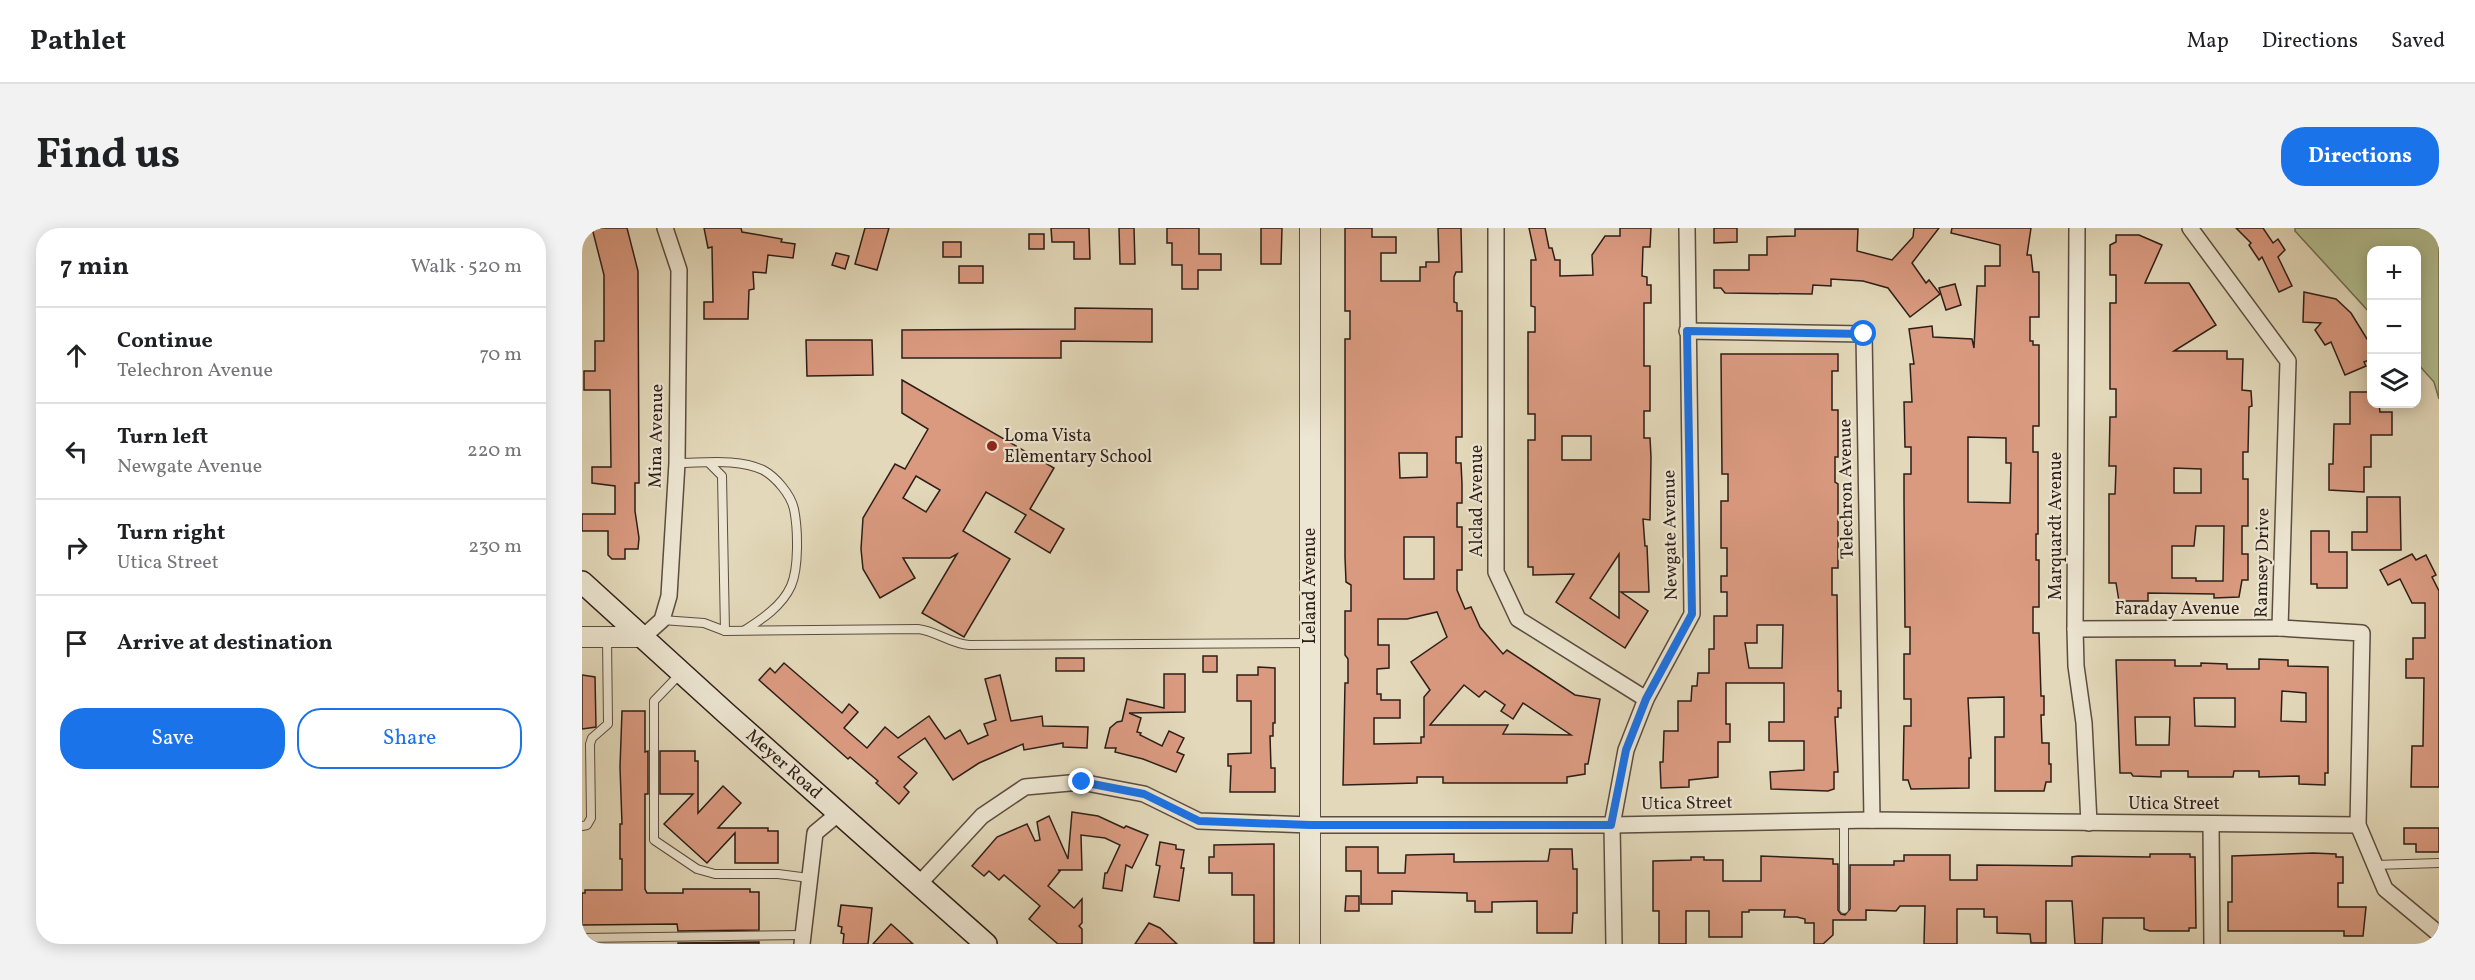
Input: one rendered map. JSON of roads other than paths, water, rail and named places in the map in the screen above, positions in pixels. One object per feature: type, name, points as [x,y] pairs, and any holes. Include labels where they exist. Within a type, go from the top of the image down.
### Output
[{"type":"main road","name":"Meyer Road","points":[[582,582],[986,944]]},
{"type":"street","name":"Mina Avenue","points":[[662,620],[669,596],[677,463],[679,270],[665,228]]},
{"type":"street","name":"Leland Avenue","points":[[1310,228],[1310,944]]},
{"type":"street","name":"Alclad Avenue","points":[[1496,228],[1496,572],[1518,619],[1646,699]]},
{"type":"street","name":"Newgate Avenue","points":[[1614,944],[1611,825],[1626,750],[1646,699],[1692,614],[1687,228]]},
{"type":"street","name":"Marquardt Avenue","points":[[2077,228],[2075,629],[2076,666],[2084,723],[2089,823]]},
{"type":"street","name":"Ramsey Drive","points":[[2190,228],[2288,361],[2280,628],[2362,633],[2358,825],[2385,889],[2439,934]]},
{"type":"street","name":"Telechron Avenue","points":[[1687,331],[1864,334],[1872,820]]},
{"type":"street","points":[[582,637],[643,637],[662,620]]},
{"type":"street","name":"Faraday Avenue","points":[[2075,629],[2280,628]]},
{"type":"street","name":"Utica Street","points":[[919,884],[982,816],[1025,787],[1082,782],[1144,794],[1199,821],[1310,825],[1611,825],[1872,820],[2358,825]]},
{"type":"street","points":[[802,939],[815,833],[839,813]]},
{"type":"street","points":[[2211,824],[2212,944]]},
{"type":"lane","points":[[677,463],[737,463],[764,471],[784,489],[794,508],[796,566],[791,586],[781,601],[764,617],[743,630]]},
{"type":"lane","points":[[710,463],[722,476],[725,630]]},
{"type":"lane","points":[[662,620],[704,623],[725,630],[918,629],[969,645],[1310,643]]},
{"type":"lane","points":[[582,826],[587,825],[591,818],[590,744],[592,738],[608,724],[607,637]]},
{"type":"lane","points":[[682,672],[654,701],[654,840],[697,869],[715,874],[778,874],[809,878]]},
{"type":"lane","points":[[1844,820],[1844,909]]},
{"type":"lane","points":[[2375,865],[2439,863]]},
{"type":"lane","points":[[582,938],[802,939]]},
{"type":"place","name":"Loma Vista Elementary School","points":[[992,446]]}]
